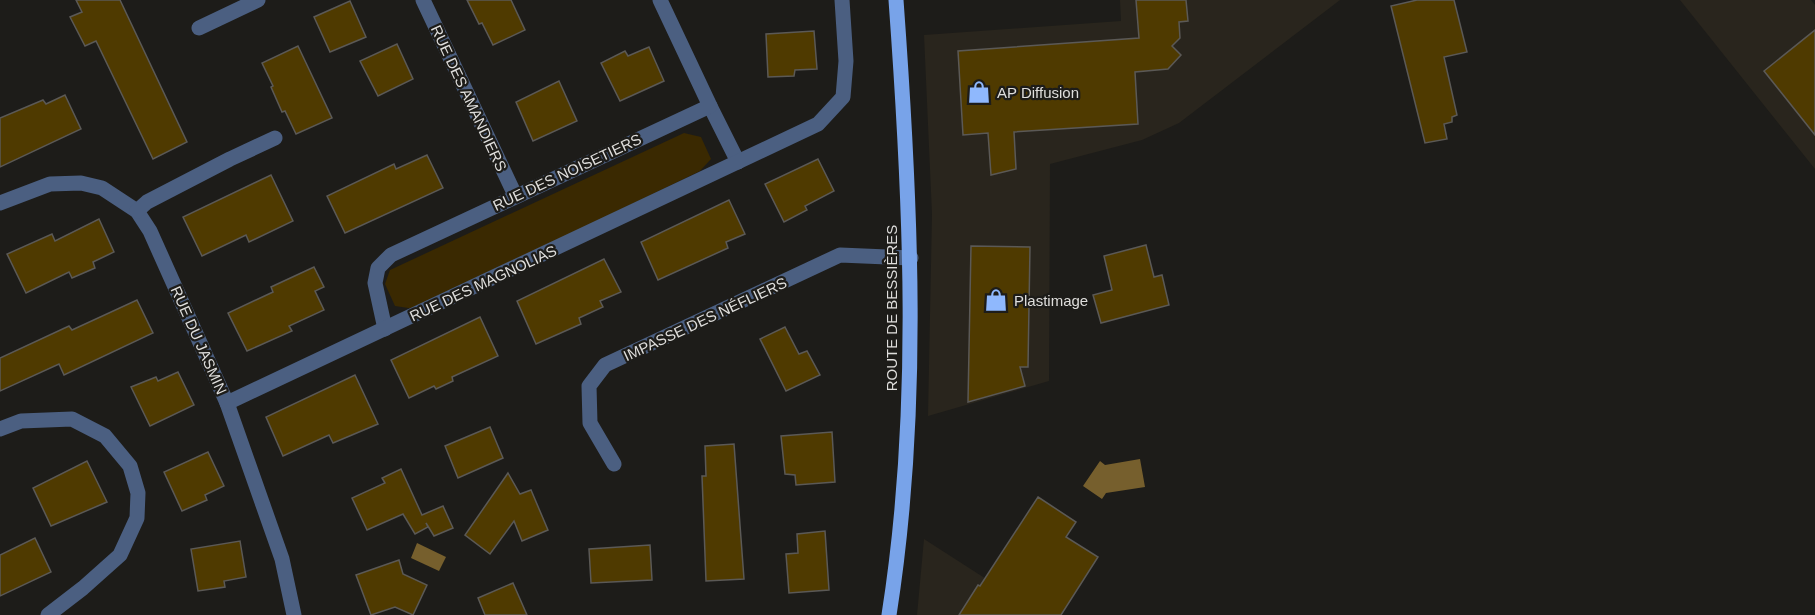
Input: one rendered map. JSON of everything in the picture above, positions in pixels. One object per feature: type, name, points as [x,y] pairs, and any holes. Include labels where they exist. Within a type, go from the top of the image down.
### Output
[{"type":"main road","name":"ROUTE DE BESSIÈRES","points":[[889,615],[903,510],[908,423],[911,258],[896,0]]},
{"type":"street","points":[[199,28],[258,0]]},
{"type":"street","name":"RUE DES AMANDIERS","points":[[423,0],[515,195]]},
{"type":"street","points":[[660,0],[738,162]]},
{"type":"street","name":"RUE DES MAGNOLIAS","points":[[227,403],[818,124],[843,97],[846,61],[842,0]]},
{"type":"street","name":"RUE DES NOISETIERS","points":[[385,329],[375,283],[378,268],[391,255],[515,195],[710,106]]},
{"type":"street","points":[[137,211],[147,202],[275,138]]},
{"type":"street","name":"RUE DU JASMIN","points":[[0,202],[51,184],[81,183],[102,188],[137,211],[150,231],[227,403],[282,559],[294,615]]},
{"type":"street","name":"IMPASSE DES NÉFLIERS","points":[[614,464],[590,423],[589,386],[605,365],[840,255],[911,258]]},
{"type":"street","points":[[0,429],[21,421],[72,418],[105,436],[130,466],[138,493],[137,518],[120,555],[48,615]]},
{"type":"shaded area","points":[[1120,0],[1340,0],[1179,123],[1142,140],[1050,164],[1049,381],[928,416],[932,214],[924,35],[1121,21]]},
{"type":"shaded area","points":[[1680,0],[1811,0],[1815,5],[1815,169]]},
{"type":"shaded area","points":[[684,133],[701,137],[711,159],[700,171],[415,309],[395,306],[385,284],[390,270]]},
{"type":"shaded area","points":[[1140,459],[1145,487],[1106,493],[1102,499],[1083,486],[1100,461],[1105,465]]},
{"type":"shaded area","points":[[924,539],[1042,615],[917,615]]},
{"type":"shaded area","points":[[417,543],[446,557],[439,571],[411,558]]},
{"type":"building","points":[[76,0],[120,0],[187,142],[153,159],[96,41],[85,46],[70,17],[82,12]]},
{"type":"building","points":[[467,0],[511,0],[525,30],[493,45]]},
{"type":"building","points":[[1136,0],[1186,0],[1188,21],[1179,22],[1180,38],[1172,46],[1181,55],[1168,69],[1135,72],[1138,124],[1014,132],[1016,169],[991,175],[988,133],[963,135],[958,51],[1139,38]]},
{"type":"building","points":[[1417,0],[1454,0],[1467,52],[1444,57],[1457,115],[1452,117],[1452,122],[1444,124],[1447,139],[1425,143],[1391,6]]},
{"type":"building","points":[[350,1],[366,37],[330,52],[314,17]]},
{"type":"building","points":[[1815,30],[1815,135],[1764,71]]},
{"type":"building","points":[[814,31],[817,69],[795,70],[794,76],[768,77],[766,34]]},
{"type":"building","points":[[397,44],[413,79],[378,96],[360,61]]},
{"type":"building","points":[[298,46],[332,118],[296,134],[285,111],[282,112],[262,63]]},
{"type":"building","points":[[649,47],[664,81],[620,101],[601,63],[625,51],[628,56]]},
{"type":"building","points":[[559,81],[577,121],[533,141],[516,102]]},
{"type":"building","points":[[65,95],[81,129],[0,167],[0,118],[43,100],[46,104]]},
{"type":"building","points":[[427,155],[443,188],[345,233],[327,196],[394,164],[396,169]]},
{"type":"building","points":[[818,159],[834,191],[805,206],[807,210],[784,222],[765,184]]},
{"type":"building","points":[[271,175],[293,221],[249,242],[246,235],[202,256],[183,217]]},
{"type":"building","points":[[729,200],[745,234],[726,242],[728,248],[658,280],[641,242]]},
{"type":"building","points":[[99,219],[114,252],[93,262],[95,268],[72,278],[69,272],[26,293],[7,254],[52,234],[55,241]]},
{"type":"building","points":[[1146,245],[1154,277],[1162,275],[1169,305],[1101,323],[1093,295],[1112,290],[1104,256]]},
{"type":"building","points":[[971,246],[1030,247],[1028,367],[1020,367],[1025,386],[968,402]]},
{"type":"building","points":[[604,259],[621,292],[600,301],[603,307],[579,318],[581,324],[536,344],[517,301]]},
{"type":"building","points":[[314,267],[324,287],[315,291],[324,310],[289,326],[292,331],[247,351],[228,313],[273,292],[271,287]]},
{"type":"building","points":[[137,300],[153,333],[64,375],[59,364],[0,391],[0,358],[69,326],[72,330]]},
{"type":"building","points":[[480,317],[498,356],[452,377],[453,381],[436,389],[434,386],[409,398],[391,360]]},
{"type":"building","points":[[785,327],[799,354],[807,351],[820,375],[786,391],[760,339]]},
{"type":"building","points":[[178,372],[194,405],[150,426],[131,387],[156,377],[158,381]]},
{"type":"building","points":[[355,375],[378,424],[333,443],[329,435],[283,456],[266,417]]},
{"type":"building","points":[[490,427],[503,458],[458,478],[445,446]]},
{"type":"building","points":[[832,432],[835,482],[796,485],[795,475],[785,474],[781,436]]},
{"type":"building","points":[[734,444],[744,579],[706,581],[702,476],[706,476],[705,446]]},
{"type":"building","points":[[208,452],[224,486],[205,495],[207,500],[182,511],[164,472]]},
{"type":"building","points":[[87,461],[107,502],[51,526],[33,488]]},
{"type":"building","points":[[401,469],[422,515],[443,506],[453,528],[434,536],[426,523],[428,527],[415,534],[403,514],[367,530],[352,498],[385,483],[382,478]]},
{"type":"building","points":[[508,473],[520,494],[531,490],[548,530],[522,541],[514,521],[490,554],[465,535]]},
{"type":"building","points":[[1038,497],[1076,522],[1066,537],[1098,557],[1061,615],[959,615],[978,585],[980,586]]},
{"type":"building","points":[[825,531],[829,590],[789,593],[786,554],[798,553],[797,534]]},
{"type":"building","points":[[35,538],[51,572],[0,596],[0,555]]},
{"type":"building","points":[[240,541],[246,577],[224,581],[225,587],[198,591],[191,549]]},
{"type":"building","points":[[650,545],[652,580],[591,583],[589,549]]},
{"type":"building","points":[[399,560],[403,574],[427,585],[413,615],[395,607],[371,615],[356,575]]},
{"type":"building","points":[[513,583],[527,615],[485,615],[478,598]]},
{"type":"place","name":"AP Diffusion","points":[[979,92]]},
{"type":"place","name":"Plastimage","points":[[996,300]]}]
